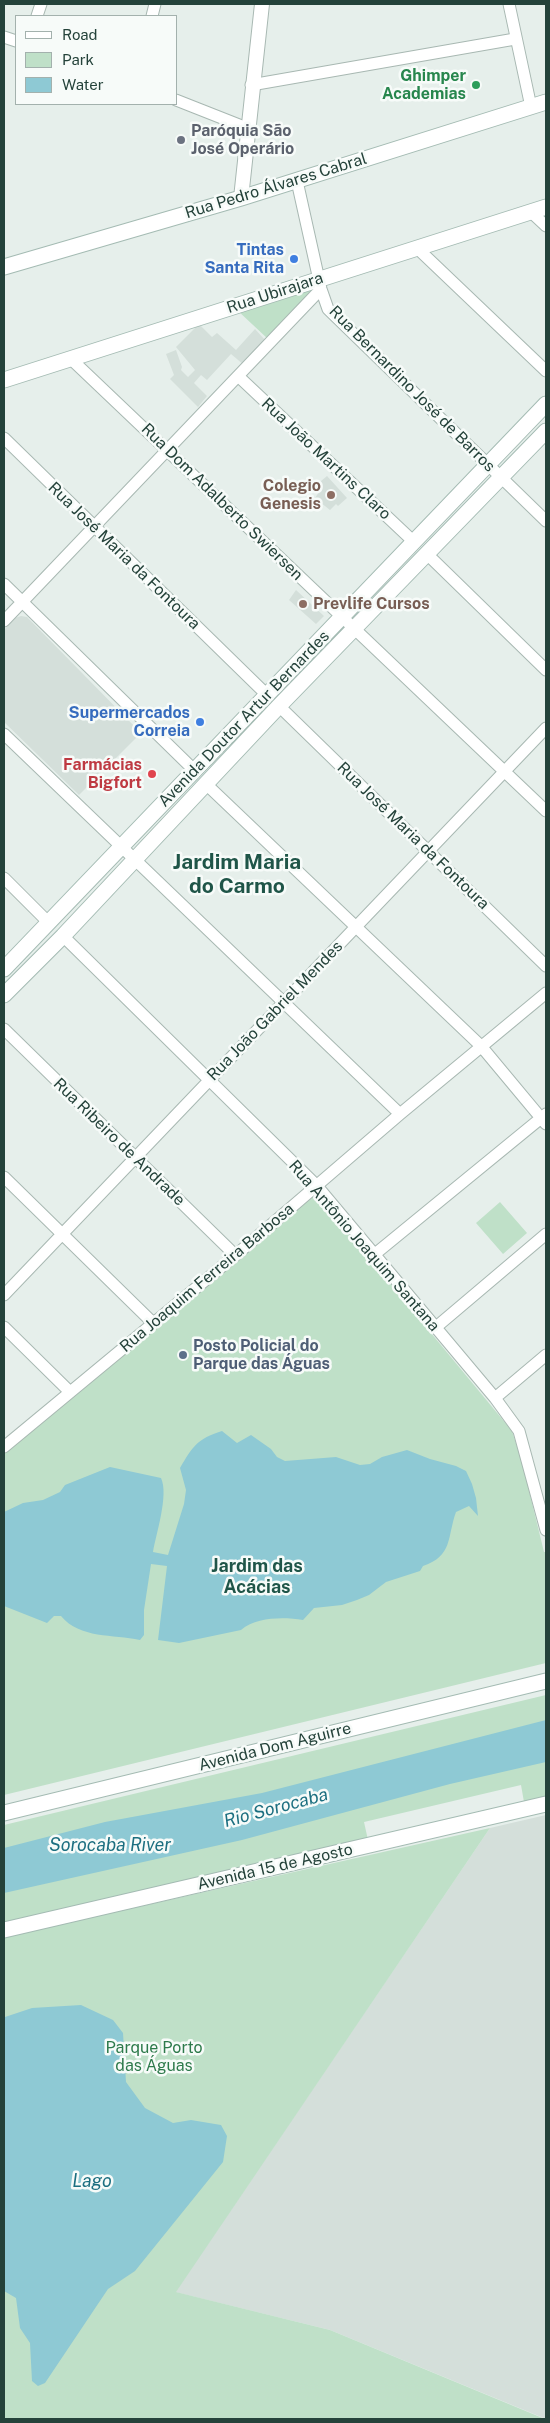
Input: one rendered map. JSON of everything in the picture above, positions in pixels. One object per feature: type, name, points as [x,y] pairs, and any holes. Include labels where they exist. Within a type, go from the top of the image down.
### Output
[{"type":"main road","name":"Rua Pedro Álvares Cabral","points":[[4,267],[241,198],[546,102]]},
{"type":"main road","name":"Rua Ubirajara","points":[[4,380],[320,284],[416,248],[546,207]]},
{"type":"main road","name":"Avenida Doutor Artur Bernardes","points":[[4,969],[546,404]]},
{"type":"main road","name":"Avenida Doutor Artur Bernardes","points":[[4,994],[63,936],[279,706],[428,555],[546,431]]},
{"type":"main road","name":"Avenida Dom Aguirre","points":[[4,1813],[546,1680]]},
{"type":"main road","name":"Avenida 15 de Agosto","points":[[4,1930],[546,1804]]},
{"type":"street","points":[[241,198],[251,85],[262,4]]},
{"type":"street","points":[[509,4],[531,107]]},
{"type":"street","points":[[251,85],[515,39]]},
{"type":"street","points":[[178,101],[247,128]]},
{"type":"street","name":"Rua Bernardino José de Barros","points":[[297,180],[320,284],[328,309],[546,521]]},
{"type":"street","points":[[531,212],[546,226]]},
{"type":"street","points":[[416,248],[546,371]]},
{"type":"street","points":[[4,621],[238,376],[320,284]]},
{"type":"street","name":"Rua Dom Adalberto Swiersen","points":[[71,359],[546,811]]},
{"type":"street","name":"Rua João Martins Claro","points":[[238,376],[414,542]]},
{"type":"street","name":"Rua José Maria da Fontoura","points":[[4,438],[266,694]]},
{"type":"street","points":[[428,555],[546,670]]},
{"type":"street","points":[[4,584],[195,771]]},
{"type":"street","name":"Rua José Maria da Fontoura","points":[[279,706],[546,966]]},
{"type":"street","name":"Rua João Gabriel Mendes","points":[[4,1295],[546,728]]},
{"type":"street","points":[[4,734],[400,1114]]},
{"type":"street","points":[[206,784],[481,1046],[545,1119],[375,1254]]},
{"type":"street","points":[[4,878],[48,922]]},
{"type":"street","name":"Rua Antônio Joaquim Santana","points":[[63,936],[316,1186],[495,1398],[519,1431],[546,1530]]},
{"type":"street","name":"Rua Joaquim Ferreira Barbosa","points":[[4,1447],[235,1256],[400,1114],[546,993]]},
{"type":"street","name":"Rua Ribeiro de Andrade","points":[[4,1029],[235,1256]]},
{"type":"street","points":[[4,1177],[153,1323]]},
{"type":"street","points":[[434,1328],[546,1234]]},
{"type":"street","points":[[4,1327],[70,1392]]},
{"type":"street","points":[[495,1398],[546,1355]]},
{"type":"shaded area","points":[[199,324],[212,337],[217,333],[236,350],[255,329],[265,340],[244,365],[231,354],[207,380],[201,375],[194,383],[207,396],[198,407],[170,379],[174,375],[166,354],[176,350],[182,367],[181,370],[188,377],[195,370],[176,347]]},
{"type":"shaded area","name":"Colegio Genesis","points":[[327,476],[347,498],[330,510],[315,498],[319,492],[314,487]]},
{"type":"shaded area","name":"Prevlife Cursos","points":[[296,590],[324,616],[316,624],[289,600]]},
{"type":"shaded area","points":[[27,617],[141,733],[79,795],[4,722],[4,630],[15,618]]},
{"type":"shaded area","points":[[546,1815],[546,2419],[330,2330],[175,2292],[490,1828]]},
{"type":"green space","points":[[310,289],[312,292],[268,339],[237,310]]},
{"type":"green space","points":[[316,1194],[512,1431],[522,1462],[544,1552],[546,1552],[546,1663],[4,1795],[4,1453]]},
{"type":"green space","points":[[500,1202],[527,1233],[503,1254],[476,1223]]},
{"type":"green space","points":[[546,1695],[546,1797],[524,1802],[521,1785],[364,1822],[368,1840],[4,1925],[4,1825]]},
{"type":"green space","name":"Parque Porto das Águas","points":[[490,1828],[176,2292],[330,2330],[545,2419],[4,2419],[4,1937]]},
{"type":"water","points":[[222,1431],[237,1443],[251,1435],[271,1449],[277,1457],[285,1461],[336,1457],[360,1465],[370,1464],[382,1457],[407,1450],[456,1466],[466,1471],[472,1484],[478,1516],[469,1506],[456,1512],[444,1551],[440,1557],[423,1566],[420,1571],[386,1582],[369,1595],[357,1600],[342,1605],[314,1608],[303,1620],[279,1618],[262,1620],[241,1630],[179,1643],[158,1640],[167,1566],[151,1564],[144,1610],[144,1635],[140,1640],[87,1632],[78,1629],[61,1616],[54,1616],[47,1623],[4,1606],[4,1512],[23,1503],[43,1500],[60,1492],[65,1485],[110,1467],[161,1478],[164,1494],[163,1504],[153,1552],[168,1555],[184,1504],[186,1490],[180,1468],[196,1444]]},
{"type":"water","name":"Sorocaba River","points":[[546,1720],[546,1762],[450,1784],[242,1840],[4,1893],[4,1848],[105,1822],[262,1793]]},
{"type":"water","name":"Lago","points":[[81,2005],[113,2020],[123,2033],[126,2082],[145,2108],[173,2123],[191,2120],[221,2125],[227,2136],[223,2162],[135,2271],[108,2289],[45,2383],[38,2386],[32,2381],[30,2343],[20,2328],[16,2298],[4,2291],[4,2021],[5,2017],[32,2008]]},
{"type":"place","name":"Ghimper Academias","points":[[476,85]]},
{"type":"place","name":"Paróquia São José Operário","points":[[181,140]]},
{"type":"place","name":"Tintas Santa Rita","points":[[294,259]]},
{"type":"place","name":"Colegio Genesis","points":[[331,495]]},
{"type":"place","name":"Prevlife Cursos","points":[[303,604]]},
{"type":"place","name":"Supermercados Correia","points":[[200,722]]},
{"type":"place","name":"Farmácias Bigfort","points":[[152,774]]},
{"type":"place","name":"Posto Policial do Parque das Águas","points":[[183,1355]]},
{"type":"district","name":"Jardim Maria do Carmo","points":[[237,875]]},
{"type":"district","name":"Jardim das Acácias","points":[[257,1576]]},
{"type":"water label","name":"Rio Sorocaba","points":[[276,1808]]}]
